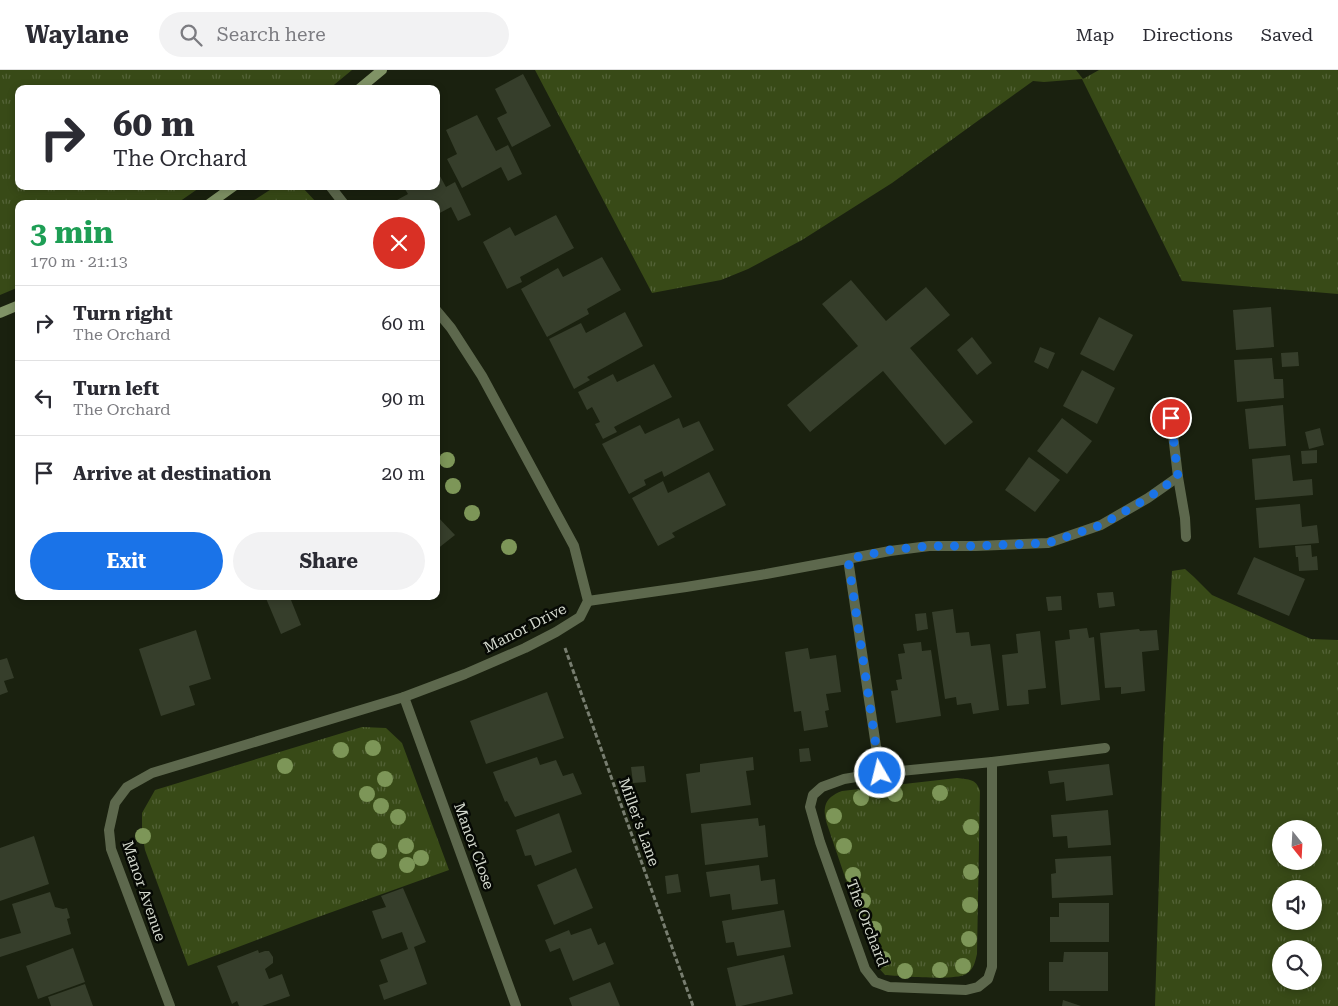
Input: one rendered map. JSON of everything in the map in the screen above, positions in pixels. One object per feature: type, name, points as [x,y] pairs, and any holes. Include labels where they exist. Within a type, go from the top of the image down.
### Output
[{"type":"main road","points":[[364,85],[382,70]]},
{"type":"main road","points":[[215,200],[228,190]]},
{"type":"main road","points":[[0,313],[15,307]]},
{"type":"street","points":[[333,190],[341,200]]},
{"type":"street","points":[[440,315],[451,328],[482,376],[574,546],[588,600],[686,588],[890,550],[929,546],[1048,543],[1101,525],[1148,498],[1178,477]]},
{"type":"street","points":[[1171,418],[1186,538]]},
{"type":"street","points":[[848,559],[880,773]]},
{"type":"street","name":"Manor Drive","points":[[152,773],[404,697],[482,667],[525,648],[580,617],[588,600]]},
{"type":"street","name":"Manor Close","points":[[404,697],[516,1006]]},
{"type":"street","name":"The Orchard","points":[[992,762],[992,967],[988,979],[978,986],[966,990],[889,987],[875,982],[865,969],[820,842],[810,807],[813,795],[822,787],[844,779],[880,773],[1104,748]]},
{"type":"street","name":"Manor Avenue","points":[[152,773],[127,787],[115,803],[109,830],[112,849],[170,1006]]},
{"type":"path","name":"Miller's Lane","points":[[564,645],[693,1006]]},
{"type":"green space","points":[[0,70],[352,70],[334,85],[15,85],[15,190],[196,190],[182,200],[15,200],[15,289],[0,295]]},
{"type":"green space","points":[[535,70],[1076,70],[1083,79],[1099,70],[1338,70],[1338,294],[1182,281],[1082,79],[1033,81],[892,183],[802,240],[748,269],[721,280],[652,293]]},
{"type":"green space","points":[[270,190],[305,190],[314,200],[254,200]]},
{"type":"green space","points":[[1185,569],[1212,595],[1311,639],[1338,640],[1338,1006],[1155,1006],[1163,749],[1172,571]]},
{"type":"green space","points":[[362,727],[386,728],[402,743],[449,870],[188,966],[145,850],[142,833],[142,813],[155,790]]},
{"type":"green space","points":[[957,778],[974,782],[980,791],[977,954],[975,963],[969,972],[960,976],[885,975],[877,966],[868,945],[828,827],[825,815],[826,805],[831,797],[842,791]]},
{"type":"building","points":[[523,74],[551,126],[512,147],[497,118],[507,113],[495,89]]},
{"type":"building","points":[[477,115],[496,151],[508,145],[522,174],[508,181],[501,167],[462,188],[447,159],[457,154],[446,130]]},
{"type":"building","points":[[440,176],[446,187],[455,182],[471,215],[458,221],[451,207],[440,213],[440,200],[397,200],[408,194],[406,190],[440,190]]},
{"type":"building","points":[[556,215],[574,248],[520,277],[522,282],[507,289],[483,242],[510,227],[515,236]]},
{"type":"building","points":[[602,257],[621,290],[587,309],[589,314],[547,337],[521,289],[558,268],[563,277]]},
{"type":"building","points":[[851,280],[886,321],[926,287],[950,315],[910,348],[973,422],[945,445],[883,371],[810,432],[787,405],[858,346],[822,304]]},
{"type":"building","points":[[1271,307],[1274,347],[1236,350],[1233,310]]},
{"type":"building","points":[[625,312],[643,346],[587,377],[590,380],[574,389],[549,339],[581,323],[586,333]]},
{"type":"building","points":[[1099,317],[1133,335],[1114,371],[1080,354]]},
{"type":"building","points":[[972,337],[992,363],[977,375],[957,350]]},
{"type":"building","points":[[1040,347],[1055,353],[1048,369],[1034,362]]},
{"type":"building","points":[[1298,352],[1299,366],[1282,367],[1281,353]]},
{"type":"building","points":[[1272,358],[1274,379],[1283,379],[1284,398],[1237,402],[1234,360]]},
{"type":"building","points":[[654,364],[672,397],[614,427],[617,432],[603,439],[595,424],[600,422],[592,407],[587,410],[578,392],[613,374],[617,382]]},
{"type":"building","points":[[1082,370],[1115,388],[1097,424],[1063,406]]},
{"type":"building","points":[[1283,405],[1286,446],[1249,449],[1245,409]]},
{"type":"building","points":[[679,418],[683,428],[699,421],[714,450],[664,477],[662,471],[644,480],[646,485],[629,494],[602,444],[640,425],[645,434]]},
{"type":"building","points":[[1062,418],[1092,441],[1067,474],[1037,451]]},
{"type":"building","points":[[1320,428],[1324,445],[1309,449],[1305,432]]},
{"type":"building","points":[[1317,450],[1317,463],[1302,464],[1301,451]]},
{"type":"building","points":[[1290,455],[1293,481],[1312,479],[1313,495],[1255,500],[1252,459]]},
{"type":"building","points":[[1029,457],[1060,480],[1035,512],[1005,490]]},
{"type":"building","points":[[709,472],[726,505],[672,533],[675,537],[658,546],[632,498],[663,481],[668,493]]},
{"type":"building","points":[[1300,504],[1302,527],[1317,525],[1319,543],[1259,548],[1256,508]]},
{"type":"building","points":[[440,519],[455,535],[440,547]]},
{"type":"building","points":[[1311,545],[1312,557],[1317,556],[1318,570],[1299,571],[1295,546]]},
{"type":"building","points":[[1254,557],[1305,579],[1289,616],[1237,594]]},
{"type":"building","points":[[1113,592],[1115,606],[1099,608],[1097,593]]},
{"type":"building","points":[[1061,596],[1062,610],[1048,611],[1046,597]]},
{"type":"building","points":[[267,600],[291,600],[301,625],[281,634]]},
{"type":"building","points":[[953,609],[956,633],[969,632],[971,646],[990,644],[999,710],[973,714],[971,703],[957,705],[956,697],[945,699],[932,612]]},
{"type":"building","points":[[926,613],[928,629],[917,631],[915,614]]},
{"type":"building","points":[[1087,628],[1089,638],[1094,637],[1100,700],[1061,705],[1055,641],[1070,639],[1069,630]]},
{"type":"building","points":[[1139,629],[1140,631],[1157,630],[1159,650],[1142,652],[1145,691],[1121,694],[1121,687],[1105,688],[1100,633]]},
{"type":"building","points":[[196,630],[211,679],[189,686],[195,705],[161,716],[139,649]]},
{"type":"building","points":[[1040,631],[1046,688],[1028,690],[1029,704],[1007,706],[1002,655],[1018,653],[1016,634]]},
{"type":"building","points":[[921,642],[922,651],[931,650],[941,716],[896,723],[891,691],[898,690],[896,680],[902,679],[898,654],[905,653],[903,644]]},
{"type":"building","points":[[808,648],[810,659],[836,655],[841,692],[826,694],[829,710],[825,711],[828,727],[804,731],[801,711],[794,712],[785,652]]},
{"type":"building","points":[[7,658],[14,678],[4,681],[8,692],[0,695],[0,660]]},
{"type":"building","points":[[547,692],[564,738],[486,764],[470,721]]},
{"type":"building","points":[[809,748],[811,761],[800,762],[799,749]]},
{"type":"building","points":[[537,757],[540,765],[556,760],[563,776],[573,773],[582,794],[515,817],[507,801],[505,802],[493,772]]},
{"type":"building","points":[[753,757],[754,770],[746,771],[751,805],[691,813],[686,774],[700,772],[700,764]]},
{"type":"building","points":[[1109,764],[1113,795],[1066,801],[1064,782],[1050,784],[1048,771]]},
{"type":"building","points":[[644,766],[646,782],[633,783],[631,767]]},
{"type":"building","points":[[1108,810],[1111,845],[1068,848],[1067,836],[1053,837],[1051,815]]},
{"type":"building","points":[[559,813],[572,852],[535,866],[531,855],[525,856],[516,830]]},
{"type":"building","points":[[758,818],[759,826],[765,825],[768,857],[705,865],[701,824]]},
{"type":"building","points":[[34,836],[49,884],[0,901],[0,848]]},
{"type":"building","points":[[1111,856],[1113,895],[1052,898],[1051,874],[1056,873],[1055,859]]},
{"type":"building","points":[[759,865],[761,881],[775,879],[778,904],[732,910],[730,894],[710,897],[706,872]]},
{"type":"building","points":[[576,868],[593,908],[554,925],[537,885]]},
{"type":"building","points":[[678,874],[681,892],[667,894],[665,876]]},
{"type":"building","points":[[403,888],[426,942],[414,947],[427,984],[384,1000],[379,985],[388,982],[380,960],[408,949],[402,932],[382,939],[372,911],[386,907],[381,896]]},
{"type":"building","points":[[50,892],[55,907],[67,908],[70,918],[67,919],[71,934],[0,957],[0,939],[21,933],[12,904]]},
{"type":"building","points":[[1059,903],[1109,903],[1109,942],[1050,942],[1050,917],[1059,917]]},
{"type":"building","points":[[784,910],[791,947],[737,956],[734,942],[726,943],[722,921]]},
{"type":"building","points":[[591,928],[598,945],[605,942],[614,964],[573,981],[560,948],[550,952],[545,940],[569,930],[571,935]]},
{"type":"building","points":[[73,948],[85,982],[38,999],[26,966]]},
{"type":"building","points":[[258,950],[259,953],[269,951],[273,957],[273,963],[265,969],[269,979],[282,974],[290,996],[262,1006],[239,1006],[237,1001],[232,1004],[217,966]]},
{"type":"building","points":[[1064,952],[1108,952],[1108,991],[1049,991],[1049,962],[1063,962]]},
{"type":"building","points":[[784,955],[793,994],[736,1006],[727,968]]},
{"type":"building","points":[[610,982],[620,1006],[572,1006],[569,998]]},
{"type":"building","points":[[85,984],[93,1006],[51,1006],[48,997]]},
{"type":"building","points":[[1063,1000],[1081,1006],[1062,1006]]},
{"type":"route","points":[[880,773],[848,559],[890,550],[929,546],[1048,543],[1101,525],[1148,498],[1178,477],[1171,418]]}]
